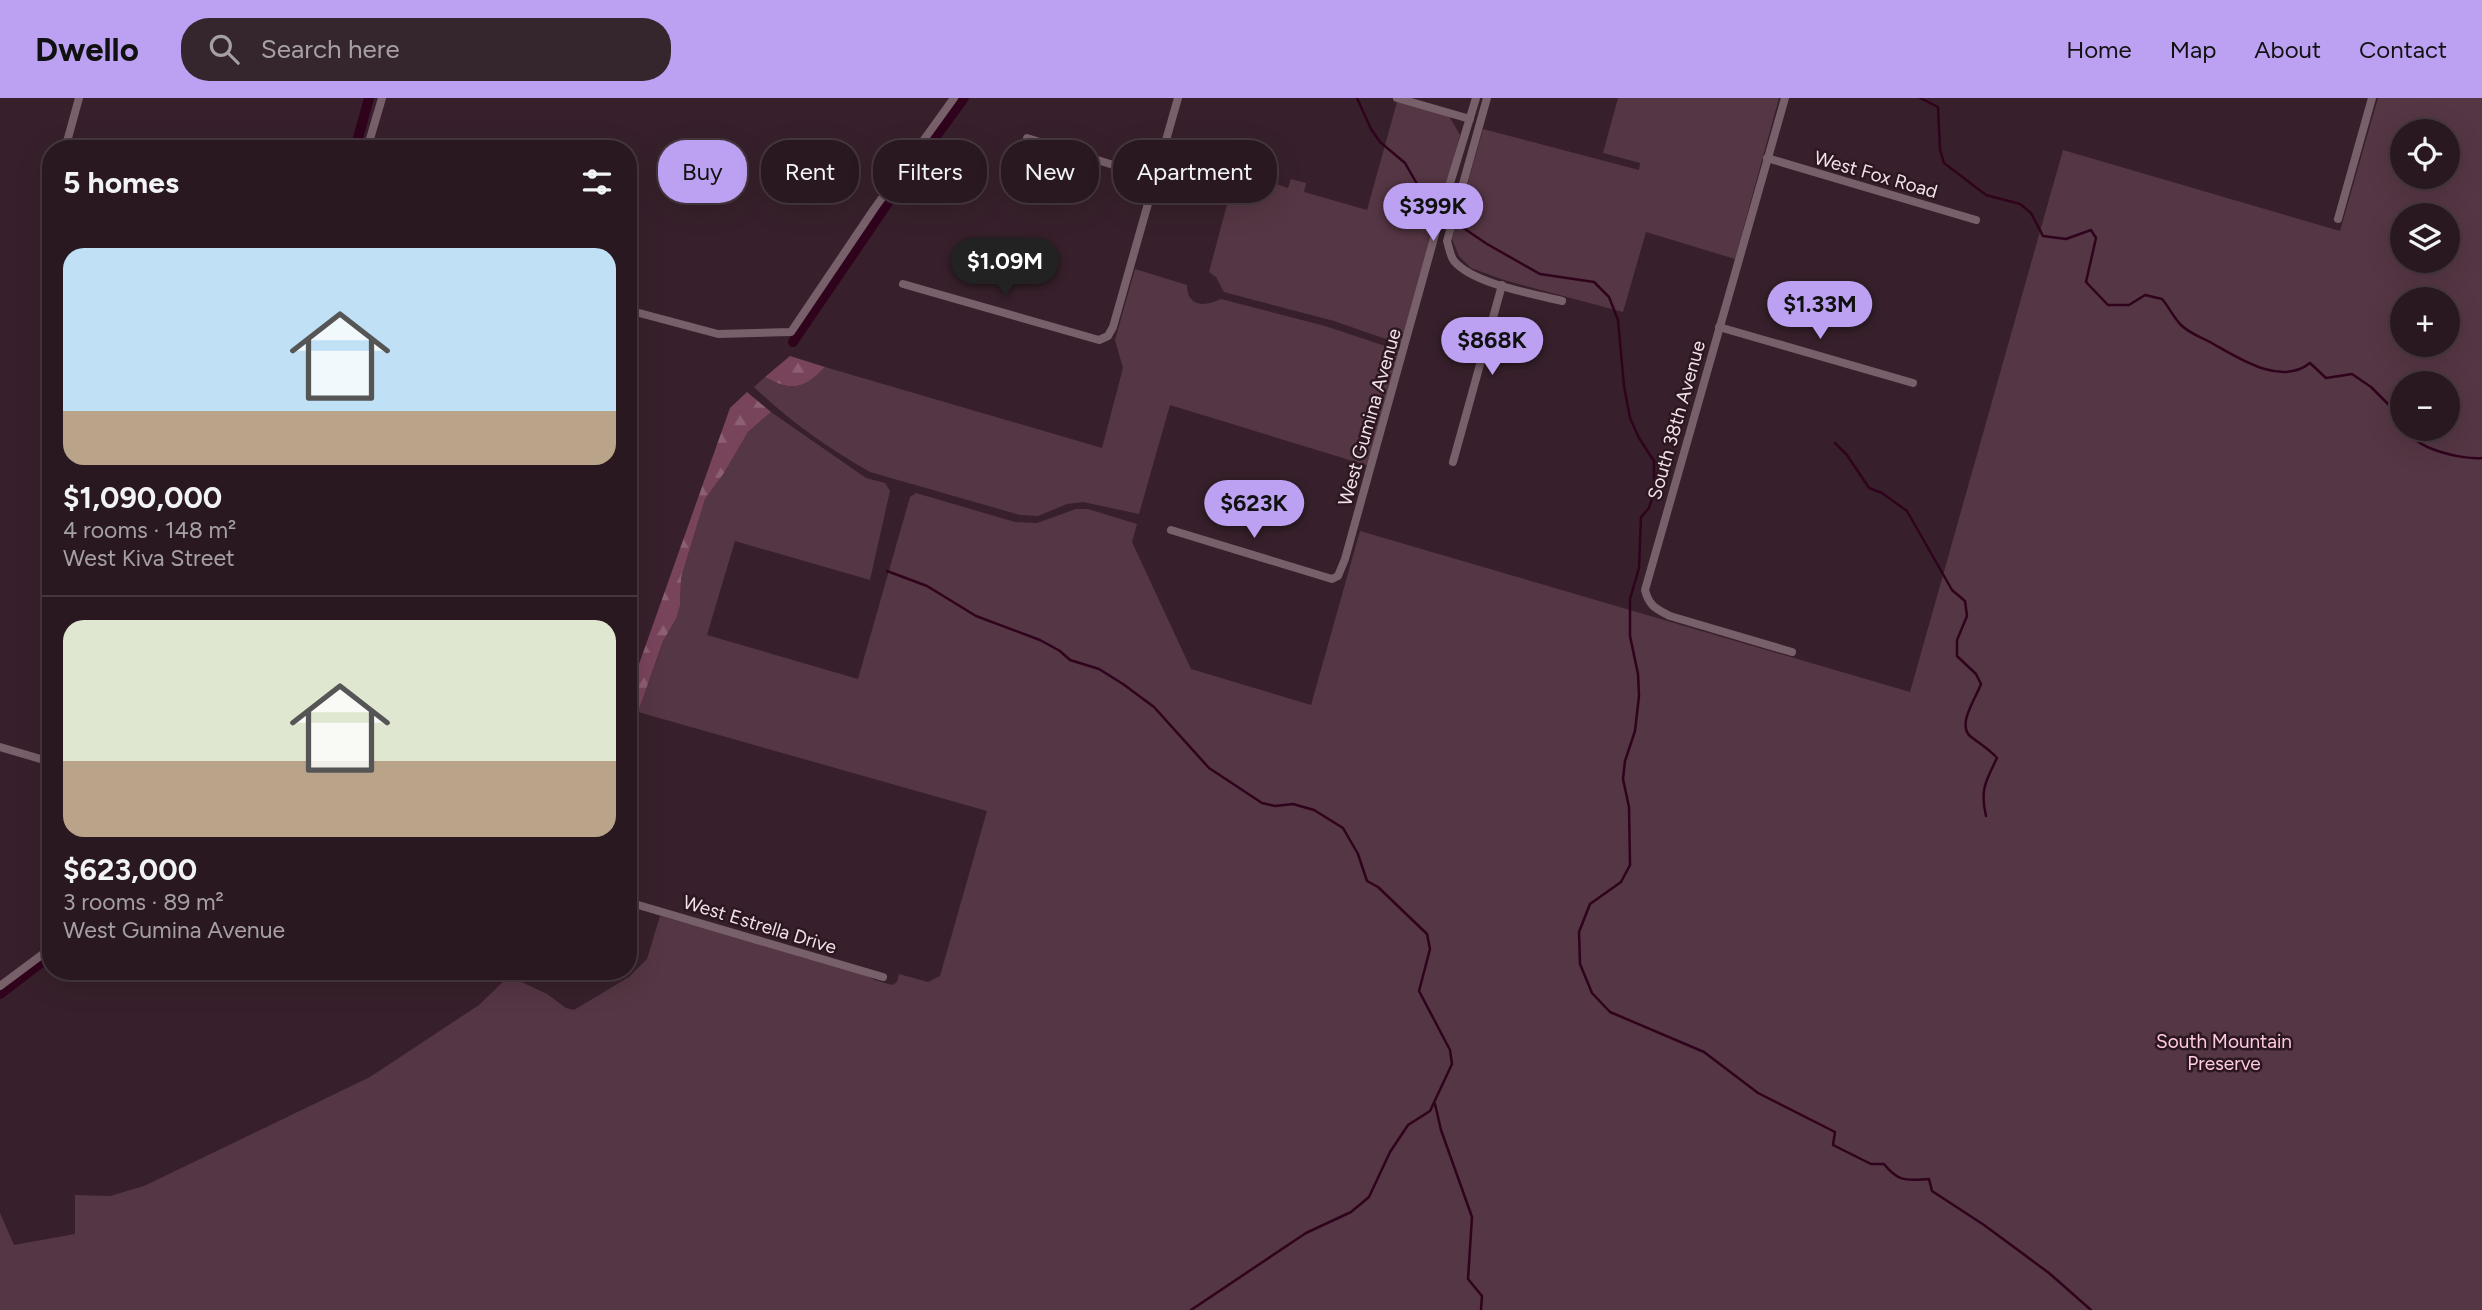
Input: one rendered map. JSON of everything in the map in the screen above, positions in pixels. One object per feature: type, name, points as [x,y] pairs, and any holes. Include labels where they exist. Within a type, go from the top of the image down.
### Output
[{"type":"street","points":[[67,140],[79,98]]},
{"type":"street","points":[[370,140],[382,98]]},
{"type":"street","points":[[637,312],[718,334],[791,332],[874,209],[954,98]]},
{"type":"street","points":[[1166,140],[1178,98]]},
{"type":"street","points":[[1398,98],[1470,119]]},
{"type":"street","name":"West Gumina Avenue","points":[[1171,530],[1332,579],[1338,576],[1476,98]]},
{"type":"street","points":[[1487,98],[1450,225],[1447,240],[1453,260],[1466,271],[1502,285],[1562,301]]},
{"type":"street","name":"South 38th Avenue","points":[[1785,98],[1645,590],[1648,601],[1655,609],[1670,616],[1793,652]]},
{"type":"street","points":[[2338,219],[2372,98]]},
{"type":"street","points":[[1027,138],[1113,165]]},
{"type":"street","name":"West Fox Road","points":[[1767,158],[1976,220]]},
{"type":"street","points":[[903,284],[1099,340],[1108,336],[1113,327],[1148,203]]},
{"type":"street","points":[[1453,462],[1502,285]]},
{"type":"street","points":[[1719,327],[1913,383]]},
{"type":"street","points":[[0,747],[42,759]]},
{"type":"street","name":"West Estrella Drive","points":[[637,905],[883,977]]},
{"type":"street","points":[[0,986],[42,955]]},
{"type":"green space","points":[[1618,98],[1779,98],[1735,259],[1646,232],[1623,312],[1504,280],[1471,268],[1459,256],[1452,239],[1483,129],[1639,170],[1640,163],[1603,153]]},
{"type":"green space","name":"South Mountain Preserve","points":[[2378,98],[2482,98],[2482,1310],[0,1310],[0,1213],[14,1245],[75,1234],[75,1195],[110,1196],[144,1186],[370,1077],[479,1005],[505,980],[517,980],[574,1010],[624,980],[637,980],[637,969],[647,959],[660,916],[858,971],[892,985],[897,982],[899,974],[928,982],[940,976],[987,811],[638,712],[663,641],[676,619],[680,606],[681,578],[705,499],[748,432],[771,412],[866,478],[885,483],[890,491],[870,580],[735,541],[707,635],[858,679],[910,497],[916,493],[1015,522],[1037,523],[1076,509],[1088,509],[1137,524],[1132,542],[1191,669],[1311,705],[1360,531],[1910,692],[2063,150],[2340,231]]},
{"type":"green space","points":[[1397,102],[1449,116],[1460,135],[1403,345],[1334,321],[1224,292],[1216,277],[1209,272],[1227,203],[1277,203],[1277,184],[1288,188],[1291,179],[1306,183],[1304,192],[1367,210]]},
{"type":"green space","points":[[1135,269],[1187,285],[1190,298],[1198,303],[1221,299],[1325,326],[1400,351],[1369,466],[1170,405],[1139,514],[1083,502],[1067,504],[1038,516],[1020,515],[870,472],[809,433],[754,387],[765,377],[783,385],[797,386],[811,380],[825,367],[1102,448],[1123,368],[1115,340]]},
{"type":"green space","points":[[790,356],[825,367],[811,380],[797,386],[783,385],[765,377]]},
{"type":"green space","points":[[747,392],[771,412],[748,432],[705,499],[681,578],[680,606],[676,619],[663,641],[637,712],[637,670],[730,408]]},
{"type":"waterway","points":[[357,140],[369,98]]},
{"type":"waterway","points":[[793,342],[898,188],[964,98]]},
{"type":"waterway","points":[[1357,98],[1380,142],[1405,163],[1424,196],[1439,211]]},
{"type":"waterway","points":[[1920,98],[1938,107],[1940,150],[1944,163],[1986,195],[2020,204],[2031,213],[2043,236],[2066,239],[2091,230],[2096,238],[2086,282],[2108,305],[2129,305],[2145,295],[2162,299],[2184,328],[2246,362],[2272,371],[2286,372],[2298,370],[2310,363],[2326,378],[2352,374],[2371,387],[2390,406]]},
{"type":"waterway","points":[[1456,223],[1540,274],[1594,282],[1609,297],[1618,320],[1630,418],[1654,461],[1654,492],[1649,508],[1641,517],[1639,568],[1630,599],[1630,636],[1638,674],[1639,696],[1635,731],[1625,761],[1623,779],[1629,807],[1630,865],[1621,882],[1590,904],[1579,932],[1580,964],[1592,993],[1610,1012],[1704,1052],[1758,1093],[1835,1132],[1833,1145],[1871,1164],[1884,1164],[1899,1177],[1909,1180],[1929,1179],[1932,1191],[2049,1273],[2091,1310]]},
{"type":"waterway","points":[[2418,441],[2440,452],[2482,458]]},
{"type":"waterway","points":[[1835,443],[1847,455],[1869,488],[1882,493],[1907,511],[1952,590],[1965,601],[1967,616],[1957,640],[1957,656],[1976,674],[1981,684],[1966,718],[1967,731],[1997,758],[1985,787],[1983,800],[1986,816]]},
{"type":"waterway","points":[[887,571],[927,586],[976,616],[1040,640],[1070,660],[1099,669],[1154,707],[1209,768],[1262,803],[1275,806],[1293,804],[1314,810],[1343,828],[1358,854],[1367,881],[1378,887],[1427,934],[1430,949],[1419,991],[1450,1050],[1452,1064],[1430,1111],[1408,1125],[1390,1152],[1369,1197],[1351,1212],[1306,1233],[1191,1310]]},
{"type":"waterway","points":[[0,994],[42,962]]},
{"type":"waterway","points":[[1435,1104],[1441,1130],[1472,1217],[1468,1279],[1482,1296],[1481,1310]]}]
